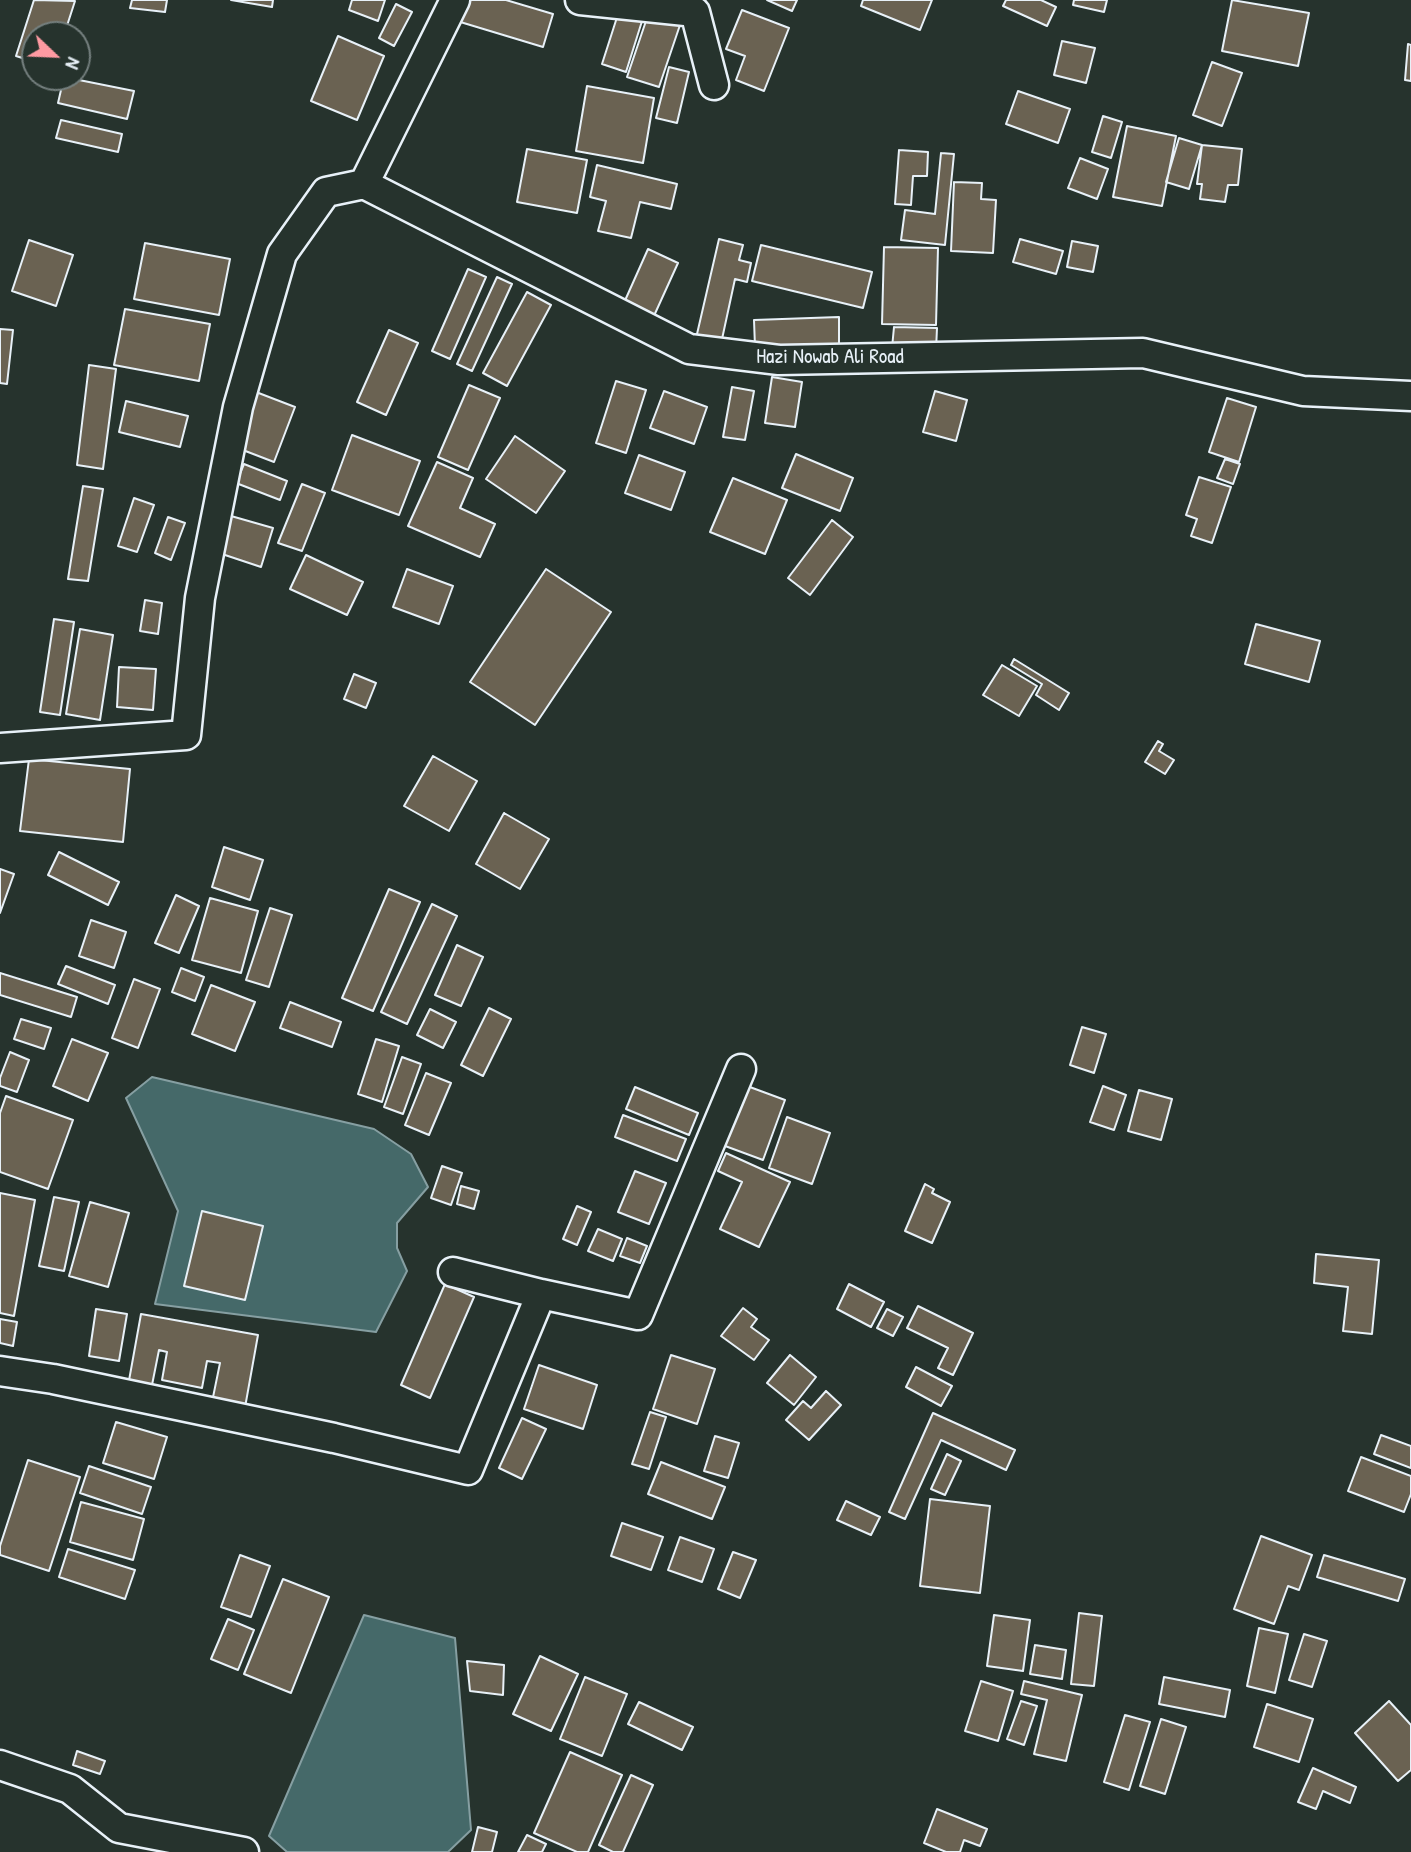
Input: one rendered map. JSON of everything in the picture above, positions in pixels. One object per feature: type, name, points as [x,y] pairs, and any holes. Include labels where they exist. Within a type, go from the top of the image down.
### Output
[{"type":"street","points":[[0,748],[186,735],[200,598],[235,420],[282,254],[326,192],[364,184],[455,0]]},
{"type":"street","points":[[580,0],[695,12],[714,85]]},
{"type":"street","name":"Hazi Nowab Ali Road","points":[[364,184],[689,349],[779,360],[1143,353],[1303,391],[1411,396]]},
{"type":"street","points":[[453,1272],[638,1315],[741,1069]]},
{"type":"street","points":[[0,1371],[53,1379],[334,1438],[468,1470],[541,1294]]},
{"type":"street","points":[[0,1765],[70,1789],[119,1828],[244,1852]]},
{"type":"water","points":[[152,1077],[374,1129],[411,1154],[428,1187],[397,1223],[397,1248],[407,1271],[376,1332],[155,1304],[178,1211],[126,1098]]},
{"type":"water","points":[[364,1615],[455,1638],[471,1830],[448,1852],[287,1852],[269,1836]]},
{"type":"building","points":[[34,0],[75,1],[69,21],[27,21]]},
{"type":"building","points":[[132,0],[167,0],[165,12],[130,8]]},
{"type":"building","points":[[231,0],[273,0],[272,7]]},
{"type":"building","points":[[352,0],[385,0],[378,21],[349,10]]},
{"type":"building","points":[[463,0],[506,0],[553,14],[543,47],[457,21]]},
{"type":"building","points":[[767,0],[797,0],[792,11]]},
{"type":"building","points":[[863,0],[932,0],[920,30],[861,6]]},
{"type":"building","points":[[1006,0],[1041,0],[1056,7],[1047,26],[1003,6]]},
{"type":"building","points":[[1074,0],[1107,0],[1104,12],[1073,5]]},
{"type":"building","points":[[1232,0],[1309,13],[1298,66],[1222,51]]},
{"type":"building","points":[[396,4],[412,12],[394,46],[379,38]]},
{"type":"building","points":[[742,10],[789,28],[764,91],[736,80],[745,56],[726,49]]},
{"type":"building","points":[[619,11],[643,18],[626,72],[602,64]]},
{"type":"building","points":[[648,15],[680,25],[659,87],[627,77]]},
{"type":"building","points":[[338,36],[384,56],[357,120],[311,101]]},
{"type":"building","points":[[21,40],[21,58],[16,56]]},
{"type":"building","points":[[1062,41],[1095,48],[1086,83],[1054,75]]},
{"type":"building","points":[[1408,44],[1411,45],[1411,81],[1405,80]]},
{"type":"building","points":[[1212,62],[1242,73],[1222,126],[1193,115]]},
{"type":"building","points":[[669,67],[689,72],[677,123],[656,118]]},
{"type":"building","points":[[91,82],[134,91],[127,119],[58,103],[61,91],[91,91]]},
{"type":"building","points":[[587,86],[654,98],[643,163],[576,151]]},
{"type":"building","points":[[1018,91],[1070,109],[1058,143],[1006,124]]},
{"type":"building","points":[[1103,116],[1122,122],[1111,158],[1092,152]]},
{"type":"building","points":[[61,120],[122,134],[118,152],[56,138]]},
{"type":"building","points":[[1127,126],[1176,136],[1162,206],[1113,197]]},
{"type":"building","points":[[1179,138],[1202,145],[1189,189],[1166,182]]},
{"type":"building","points":[[1202,145],[1242,149],[1238,185],[1228,185],[1225,202],[1200,199],[1202,184],[1197,184]]},
{"type":"building","points":[[527,149],[587,160],[577,213],[517,202]]},
{"type":"building","points":[[899,150],[928,152],[927,176],[913,176],[911,205],[895,204]]},
{"type":"building","points":[[941,153],[954,154],[945,245],[901,240],[905,210],[935,214]]},
{"type":"building","points":[[1080,158],[1108,169],[1097,199],[1068,188]]},
{"type":"building","points":[[597,165],[677,184],[671,209],[640,202],[631,238],[598,231],[606,201],[590,197]]},
{"type":"building","points":[[954,182],[982,183],[981,199],[996,200],[993,253],[951,251]]},
{"type":"building","points":[[719,239],[743,245],[739,260],[751,263],[747,282],[735,279],[719,353],[694,347]]},
{"type":"building","points":[[1020,239],[1063,251],[1056,274],[1013,262]]},
{"type":"building","points":[[29,240],[73,255],[56,306],[12,291]]},
{"type":"building","points":[[1072,241],[1098,246],[1093,272],[1067,267]]},
{"type":"building","points":[[145,243],[230,259],[219,315],[134,299]]},
{"type":"building","points":[[761,245],[872,272],[863,308],[752,281]]},
{"type":"building","points":[[884,247],[938,248],[936,325],[882,324]]},
{"type":"building","points":[[648,249],[678,263],[653,318],[623,305]]},
{"type":"building","points":[[468,269],[486,277],[450,359],[432,351]]},
{"type":"building","points":[[497,277],[512,284],[472,371],[457,364]]},
{"type":"building","points":[[527,292],[551,305],[507,386],[483,373]]},
{"type":"building","points":[[125,309],[210,324],[199,381],[114,365]]},
{"type":"building","points":[[839,317],[839,344],[755,347],[754,320]]},
{"type":"building","points":[[894,327],[937,328],[936,350],[892,348]]},
{"type":"building","points":[[0,329],[13,330],[7,384],[0,383]]},
{"type":"building","points":[[389,330],[418,343],[386,415],[357,402]]},
{"type":"building","points":[[89,365],[116,369],[103,469],[77,465]]},
{"type":"building","points":[[772,377],[802,382],[795,427],[765,423]]},
{"type":"building","points":[[616,381],[646,390],[626,453],[596,443]]},
{"type":"building","points":[[469,385],[500,398],[468,470],[438,457]]},
{"type":"building","points":[[732,387],[754,391],[745,440],[723,437]]},
{"type":"building","points":[[664,391],[707,407],[694,444],[650,428]]},
{"type":"building","points":[[935,391],[967,400],[956,441],[923,432]]},
{"type":"building","points":[[256,392],[295,407],[274,462],[235,447]]},
{"type":"building","points":[[1227,398],[1256,407],[1239,462],[1209,452]]},
{"type":"building","points":[[126,401],[188,416],[180,447],[119,432]]},
{"type":"building","points":[[352,435],[420,461],[399,515],[332,490]]},
{"type":"building","points":[[515,436],[565,471],[536,513],[486,479]]},
{"type":"building","points":[[796,454],[853,478],[840,511],[782,488]]},
{"type":"building","points":[[639,455],[685,472],[671,510],[625,493]]},
{"type":"building","points":[[1225,459],[1240,464],[1233,484],[1217,478]]},
{"type":"building","points":[[437,462],[473,478],[460,508],[495,524],[480,557],[408,526]]},
{"type":"building","points":[[244,464],[287,481],[280,500],[236,483]]},
{"type":"building","points":[[1199,477],[1231,487],[1212,543],[1191,536],[1197,519],[1186,515]]},
{"type":"building","points":[[733,478],[787,500],[765,554],[710,532]]},
{"type":"building","points":[[302,484],[325,493],[302,551],[278,543]]},
{"type":"building","points":[[83,486],[103,489],[88,581],[68,579]]},
{"type":"building","points":[[134,498],[154,505],[137,552],[118,546]]},
{"type":"building","points":[[224,514],[273,528],[261,567],[213,551]]},
{"type":"building","points":[[168,517],[185,523],[171,560],[155,553]]},
{"type":"building","points":[[832,520],[853,537],[810,595],[788,578]]},
{"type":"building","points":[[306,555],[363,582],[347,615],[290,589]]},
{"type":"building","points":[[407,569],[453,586],[439,624],[393,607]]},
{"type":"building","points":[[546,569],[611,612],[535,725],[470,682]]},
{"type":"building","points":[[145,600],[162,603],[158,634],[140,631]]},
{"type":"building","points":[[54,619],[74,622],[60,715],[40,712]]},
{"type":"building","points":[[1256,624],[1320,641],[1309,682],[1245,664]]},
{"type":"building","points":[[80,629],[113,635],[100,720],[66,714]]},
{"type":"building","points":[[1014,659],[1069,693],[1059,710],[1036,695],[1042,684],[1011,665]]},
{"type":"building","points":[[1002,665],[1037,686],[1019,716],[983,695]]},
{"type":"building","points":[[119,667],[156,669],[153,710],[117,707]]},
{"type":"building","points":[[354,674],[376,683],[366,708],[344,699]]},
{"type":"building","points":[[1158,741],[1163,744],[1159,751],[1174,760],[1165,774],[1145,762]]},
{"type":"building","points":[[433,756],[477,781],[449,831],[404,806]]},
{"type":"building","points":[[29,759],[130,769],[123,842],[20,831]]},
{"type":"building","points":[[504,813],[549,839],[520,889],[476,864]]},
{"type":"building","points":[[224,847],[263,860],[250,900],[212,887]]},
{"type":"building","points":[[59,852],[119,882],[108,905],[48,875]]},
{"type":"building","points":[[0,869],[14,874],[0,913]]},
{"type":"building","points":[[389,889],[420,902],[373,1011],[342,998]]},
{"type":"building","points":[[176,895],[199,906],[179,953],[155,943]]},
{"type":"building","points":[[210,898],[258,911],[241,973],[192,960]]},
{"type":"building","points":[[432,904],[457,916],[407,1024],[381,1012]]},
{"type":"building","points":[[270,908],[292,915],[269,987],[246,980]]},
{"type":"building","points":[[91,920],[126,932],[114,968],[79,956]]},
{"type":"building","points":[[457,945],[483,957],[461,1006],[435,995]]},
{"type":"building","points":[[66,966],[115,985],[108,1004],[58,984]]},
{"type":"building","points":[[181,968],[204,977],[195,1001],[172,992]]},
{"type":"building","points":[[0,973],[77,997],[71,1017],[0,995]]},
{"type":"building","points":[[134,979],[160,989],[138,1048],[112,1038]]},
{"type":"building","points":[[211,985],[255,1002],[235,1051],[192,1034]]},
{"type":"building","points":[[290,1002],[341,1022],[332,1047],[280,1028]]},
{"type":"building","points":[[489,1008],[511,1019],[483,1076],[461,1065]]},
{"type":"building","points":[[430,1009],[456,1022],[443,1048],[417,1035]]},
{"type":"building","points":[[21,1019],[51,1028],[44,1049],[14,1039]]},
{"type":"building","points":[[1082,1027],[1106,1034],[1094,1073],[1070,1065]]},
{"type":"building","points":[[72,1039],[108,1053],[88,1101],[53,1086]]},
{"type":"building","points":[[376,1039],[399,1046],[382,1102],[358,1094]]},
{"type":"building","points":[[10,1052],[29,1060],[17,1092],[0,1086],[0,1078]]},
{"type":"building","points":[[402,1057],[421,1064],[403,1114],[384,1107]]},
{"type":"building","points":[[426,1073],[451,1083],[429,1135],[405,1125]]},
{"type":"building","points":[[739,1083],[785,1100],[763,1160],[717,1143]]},
{"type":"building","points":[[1103,1086],[1126,1095],[1114,1130],[1090,1122]]},
{"type":"building","points":[[635,1087],[698,1113],[689,1135],[626,1109]]},
{"type":"building","points":[[1139,1090],[1172,1099],[1161,1140],[1128,1131]]},
{"type":"building","points":[[6,1096],[73,1120],[48,1189],[0,1172],[0,1113]]},
{"type":"building","points":[[623,1115],[686,1139],[677,1161],[615,1137]]},
{"type":"building","points":[[787,1117],[830,1133],[812,1184],[769,1168]]},
{"type":"building","points":[[726,1153],[790,1182],[759,1247],[720,1229],[742,1182],[718,1171]]},
{"type":"building","points":[[442,1166],[462,1173],[451,1205],[431,1198]]},
{"type":"building","points":[[635,1171],[666,1183],[649,1224],[618,1212]]},
{"type":"building","points":[[925,1184],[934,1189],[932,1193],[950,1202],[932,1243],[905,1231]]},
{"type":"building","points":[[461,1186],[479,1191],[474,1209],[457,1204]]},
{"type":"building","points":[[0,1193],[35,1200],[14,1316],[0,1313]]},
{"type":"building","points":[[54,1197],[79,1202],[64,1271],[39,1266]]},
{"type":"building","points":[[90,1202],[129,1213],[108,1287],[69,1276]]},
{"type":"building","points":[[577,1206],[591,1212],[577,1245],[563,1239]]},
{"type":"building","points":[[202,1211],[263,1226],[245,1300],[184,1286]]},
{"type":"building","points":[[598,1229],[622,1239],[613,1261],[588,1251]]},
{"type":"building","points":[[627,1238],[647,1246],[640,1263],[620,1256]]},
{"type":"building","points":[[1316,1254],[1379,1260],[1372,1334],[1343,1331],[1348,1287],[1314,1283]]},
{"type":"building","points":[[445,1284],[474,1297],[430,1398],[401,1385]]},
{"type":"building","points":[[849,1284],[884,1302],[871,1327],[837,1309]]},
{"type":"building","points":[[918,1306],[973,1333],[953,1375],[938,1368],[948,1348],[907,1328]]},
{"type":"building","points":[[743,1308],[757,1319],[751,1327],[769,1340],[754,1360],[721,1336]]},
{"type":"building","points":[[96,1309],[127,1314],[119,1361],[89,1356]]},
{"type":"building","points":[[887,1309],[903,1317],[893,1336],[877,1328]]},
{"type":"building","points":[[141,1314],[258,1335],[244,1413],[211,1407],[220,1363],[207,1361],[202,1388],[162,1380],[167,1352],[159,1350],[151,1390],[128,1386]]},
{"type":"building","points":[[0,1319],[17,1322],[13,1346],[0,1343]]},
{"type":"building","points":[[671,1355],[715,1369],[697,1424],[653,1409]]},
{"type":"building","points":[[790,1355],[816,1377],[794,1405],[767,1383]]},
{"type":"building","points":[[539,1365],[597,1385],[583,1429],[524,1409]]},
{"type":"building","points":[[916,1367],[952,1386],[941,1406],[906,1387]]},
{"type":"building","points":[[826,1391],[841,1405],[809,1440],[786,1420],[803,1401],[811,1408]]},
{"type":"building","points":[[650,1412],[666,1417],[649,1469],[632,1464]]},
{"type":"building","points":[[933,1413],[1015,1450],[1006,1470],[941,1440],[905,1519],[889,1512]]},
{"type":"building","points":[[522,1418],[546,1429],[522,1479],[499,1468]]},
{"type":"building","points":[[116,1422],[167,1437],[154,1479],[103,1463]]},
{"type":"building","points":[[1381,1435],[1411,1446],[1411,1468],[1374,1454]]},
{"type":"building","points":[[715,1436],[739,1443],[728,1478],[704,1471]]},
{"type":"building","points":[[947,1454],[961,1461],[945,1495],[931,1489]]},
{"type":"building","points":[[1361,1457],[1411,1476],[1411,1494],[1404,1512],[1348,1491]]},
{"type":"building","points":[[28,1460],[80,1477],[49,1571],[0,1555],[0,1546]]},
{"type":"building","points":[[661,1462],[725,1487],[712,1519],[648,1494]]},
{"type":"building","points":[[89,1466],[151,1487],[142,1514],[80,1493]]},
{"type":"building","points":[[930,1499],[990,1506],[980,1593],[920,1586]]},
{"type":"building","points":[[846,1501],[880,1517],[871,1535],[837,1520]]},
{"type":"building","points":[[81,1502],[144,1519],[133,1560],[70,1542]]},
{"type":"building","points":[[622,1523],[663,1537],[651,1570],[611,1556]]},
{"type":"building","points":[[1261,1536],[1312,1555],[1299,1590],[1288,1586],[1274,1624],[1234,1609]]},
{"type":"building","points":[[680,1537],[714,1549],[702,1582],[668,1570]]},
{"type":"building","points":[[68,1549],[135,1570],[125,1599],[59,1577]]},
{"type":"building","points":[[733,1552],[756,1560],[740,1598],[718,1589]]},
{"type":"building","points":[[240,1555],[270,1566],[251,1617],[221,1607]]},
{"type":"building","points":[[1324,1555],[1405,1579],[1398,1601],[1317,1577]]},
{"type":"building","points":[[283,1579],[329,1597],[291,1693],[244,1674]]},
{"type":"building","points":[[1079,1613],[1102,1616],[1094,1686],[1071,1684]]},
{"type":"building","points":[[994,1615],[1030,1620],[1023,1671],[987,1666]]},
{"type":"building","points":[[228,1619],[254,1630],[238,1670],[211,1659]]},
{"type":"building","points":[[1259,1628],[1288,1634],[1275,1693],[1247,1686]]},
{"type":"building","points":[[1304,1634],[1327,1641],[1312,1687],[1289,1680]]},
{"type":"building","points":[[1035,1645],[1066,1650],[1062,1679],[1030,1674]]},
{"type":"building","points":[[540,1656],[578,1674],[551,1731],[513,1714]]},
{"type":"building","points":[[467,1661],[504,1665],[503,1695],[470,1691]]},
{"type":"building","points":[[585,1677],[627,1694],[602,1756],[560,1739]]},
{"type":"building","points":[[1164,1677],[1230,1690],[1225,1717],[1159,1704]]},
{"type":"building","points":[[981,1681],[1013,1691],[998,1741],[965,1731]]},
{"type":"building","points":[[1024,1681],[1082,1695],[1066,1761],[1034,1754],[1047,1700],[1021,1694]]},
{"type":"building","points":[[1021,1701],[1037,1706],[1024,1745],[1007,1739]]},
{"type":"building","points":[[1389,1701],[1411,1725],[1411,1770],[1398,1781],[1355,1733]]},
{"type":"building","points":[[639,1702],[693,1727],[682,1750],[628,1724]]},
{"type":"building","points":[[1267,1704],[1313,1719],[1299,1762],[1254,1747]]},
{"type":"building","points":[[1125,1715],[1150,1722],[1129,1790],[1104,1782]]},
{"type":"building","points":[[1161,1719],[1186,1727],[1165,1794],[1140,1786]]},
{"type":"building","points":[[77,1751],[105,1761],[100,1774],[73,1765]]},
{"type":"building","points":[[570,1752],[622,1775],[588,1852],[577,1852],[534,1833]]},
{"type":"building","points":[[1313,1768],[1356,1787],[1350,1803],[1323,1791],[1316,1809],[1298,1802]]},
{"type":"building","points":[[631,1775],[653,1785],[623,1852],[613,1852],[599,1845]]},
{"type":"building","points":[[937,1809],[987,1829],[980,1846],[964,1840],[960,1852],[946,1852],[924,1843]]},
{"type":"building","points":[[478,1827],[497,1832],[492,1852],[472,1852]]},
{"type":"building","points":[[527,1835],[546,1844],[542,1852],[518,1852]]}]
